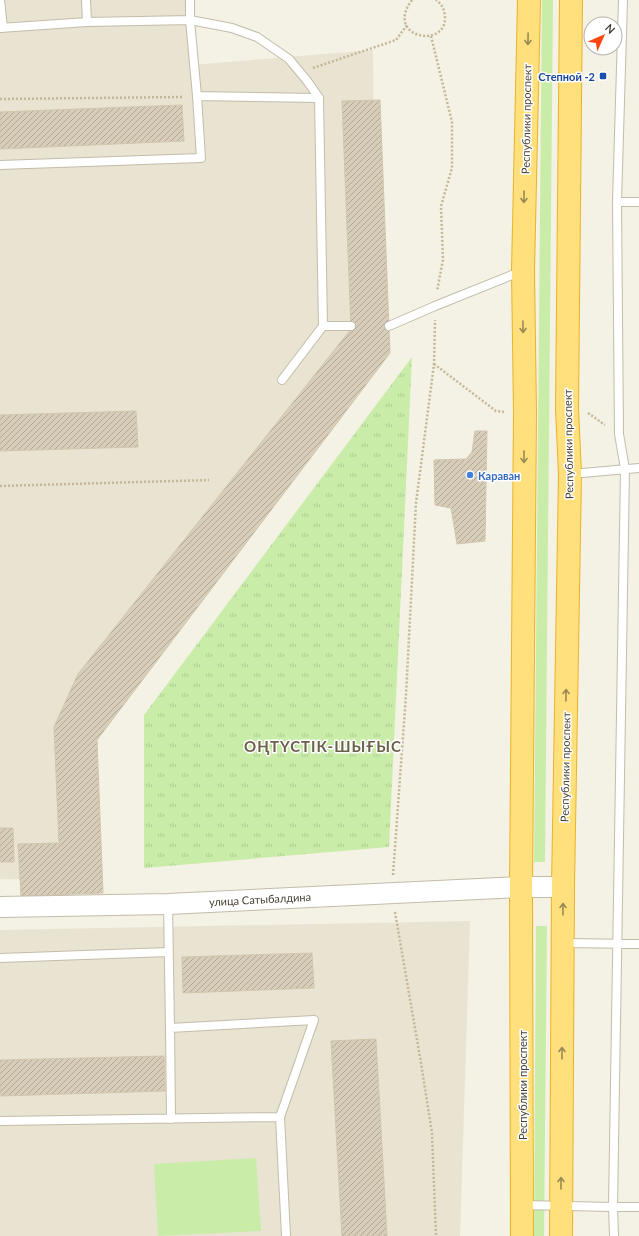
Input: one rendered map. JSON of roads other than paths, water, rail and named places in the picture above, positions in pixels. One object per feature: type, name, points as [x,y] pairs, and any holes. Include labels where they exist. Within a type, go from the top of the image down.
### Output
[{"type":"highway","name":"Республики проспект","points":[[522,1236],[521,887],[525,413],[523,271],[529,0]]},
{"type":"highway","name":"Республики проспект","points":[[561,1236],[563,887],[570,474],[567,409],[571,0]]},
{"type":"street","points":[[521,887],[563,887]]},
{"type":"street","name":"улица Сатыбалдина","points":[[0,907],[168,904],[391,892],[521,887]]},
{"type":"lane","points":[[0,0],[2,28],[87,22],[190,20],[232,28],[257,37],[289,59],[299,72],[318,98],[323,326],[282,380]]},
{"type":"lane","points":[[86,0],[87,22]]},
{"type":"lane","points":[[0,165],[201,158],[198,96],[190,20],[190,0]]},
{"type":"lane","points":[[614,1236],[613,1207],[625,469],[619,434],[617,202],[623,4],[616,0]]},
{"type":"lane","points":[[198,96],[318,98]]},
{"type":"lane","points":[[617,202],[639,202]]},
{"type":"lane","points":[[389,326],[523,271]]},
{"type":"lane","points":[[323,326],[351,326]]},
{"type":"lane","points":[[570,474],[639,468]]},
{"type":"lane","points":[[168,904],[171,1119]]},
{"type":"lane","points":[[563,942],[639,944]]},
{"type":"lane","points":[[0,958],[168,952]]},
{"type":"lane","points":[[170,1028],[314,1020],[280,1117],[286,1236]]},
{"type":"lane","points":[[0,1122],[280,1117]]},
{"type":"lane","points":[[522,1205],[639,1207]]},
{"type":"place","name":"Степной -2","points":[[603,76]]},
{"type":"place","name":"Караван","points":[[470,475]]},
{"type":"district","name":"ОҢТҮСТІК-ШЫҒЫС","points":[[323,746]]}]
